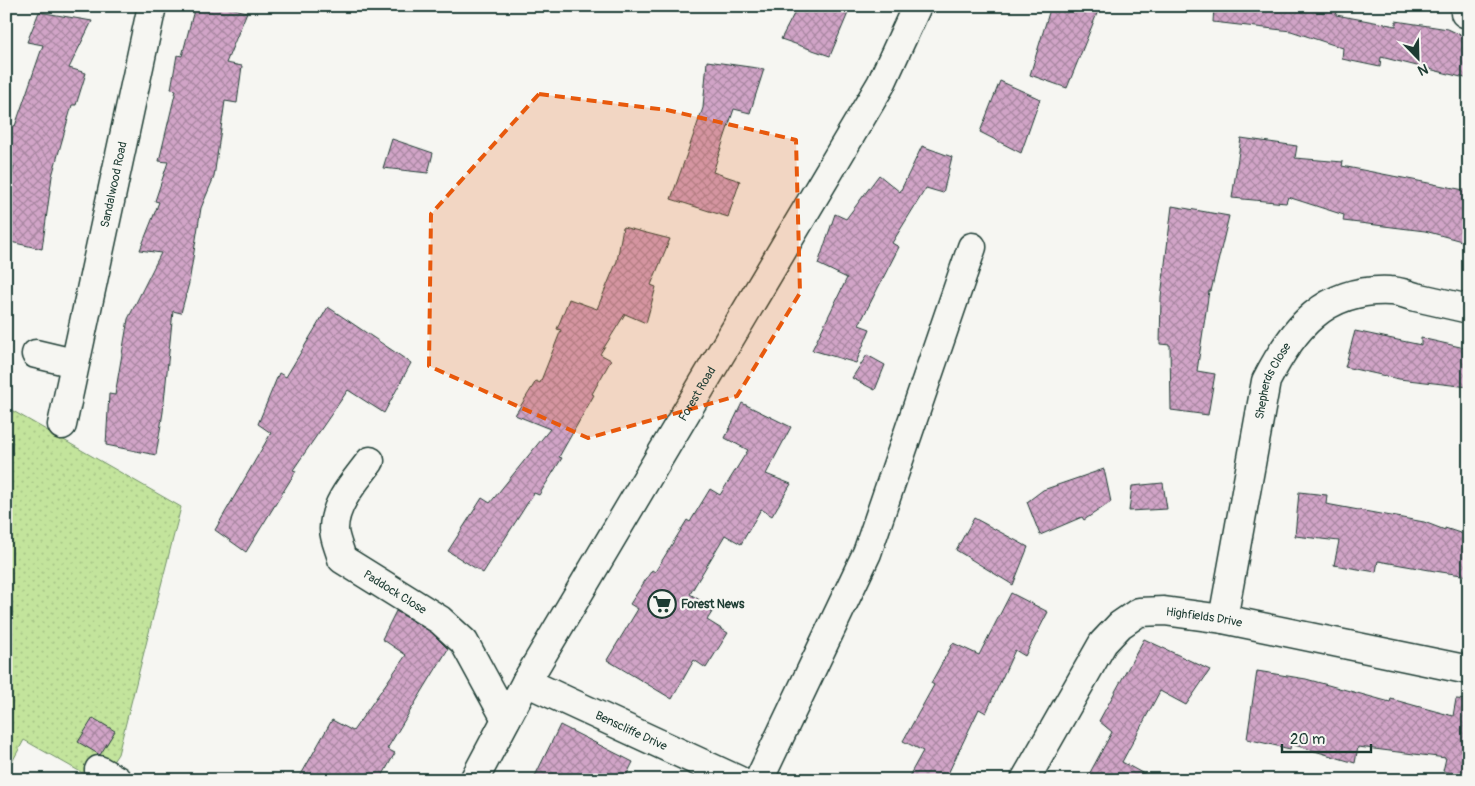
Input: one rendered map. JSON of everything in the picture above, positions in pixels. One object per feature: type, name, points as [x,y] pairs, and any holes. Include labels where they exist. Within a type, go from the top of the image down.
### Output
[{"type":"street","name":"Sandalwood Road","points":[[62,425],[152,6]]},
{"type":"street","name":"Forest Road","points":[[474,780],[526,682],[881,84],[917,6]]},
{"type":"street","points":[[759,780],[866,553],[972,247]]},
{"type":"street","name":"Shepherds Close","points":[[1223,619],[1266,381],[1281,352],[1299,328],[1325,306],[1357,293],[1391,291],[1469,309]]},
{"type":"street","points":[[36,354],[74,363]]},
{"type":"street","name":"Paddock Close","points":[[370,461],[348,490],[336,513],[334,530],[342,559],[440,620],[464,642],[506,720]]},
{"type":"street","name":"Highfields Drive","points":[[1025,780],[1102,644],[1120,625],[1139,612],[1164,611],[1223,619],[1469,670]]},
{"type":"street","name":"Benscliffe Drive","points":[[526,682],[738,780]]},
{"type":"highlighted area","points":[[539,94],[667,110],[796,140],[800,293],[737,396],[588,438],[429,366],[431,214]]},
{"type":"green space","points":[[6,407],[181,507],[118,754],[101,780],[95,780],[24,740],[6,773]]},
{"type":"building","points":[[195,6],[221,6],[247,12],[226,63],[242,66],[237,103],[225,101],[214,177],[201,208],[189,283],[181,313],[173,311],[163,412],[156,455],[106,445],[109,394],[115,395],[128,319],[161,253],[140,250],[159,202],[155,201],[168,162],[159,161],[176,90],[171,89],[177,55],[182,56]]},
{"type":"building","points":[[798,6],[851,6],[830,56],[781,39]]},
{"type":"building","points":[[1051,6],[1100,6],[1067,88],[1030,75]]},
{"type":"building","points":[[1214,6],[1338,6],[1336,15],[1396,26],[1396,21],[1448,29],[1469,39],[1469,79],[1381,57],[1380,67],[1342,59],[1343,48],[1291,31],[1213,22]]},
{"type":"building","points":[[39,12],[92,21],[69,68],[86,73],[76,105],[72,105],[52,176],[42,249],[6,241],[6,196],[14,167],[6,166],[6,124],[15,126],[43,45],[27,42]]},
{"type":"building","points":[[707,61],[764,69],[750,113],[734,109],[713,172],[740,181],[728,217],[671,199],[703,108]]},
{"type":"building","points":[[1000,81],[1040,99],[1021,153],[980,132]]},
{"type":"building","points":[[1241,138],[1297,146],[1295,158],[1343,162],[1342,166],[1469,191],[1469,243],[1425,231],[1343,221],[1344,215],[1288,197],[1286,203],[1232,198]]},
{"type":"building","points":[[392,139],[433,153],[428,173],[383,168]]},
{"type":"building","points":[[922,146],[952,157],[943,193],[926,188],[892,243],[899,247],[859,325],[870,329],[856,363],[812,350],[847,278],[818,264],[835,214],[846,219],[879,175],[900,192]]},
{"type":"building","points":[[1172,206],[1229,216],[1211,291],[1209,291],[1197,371],[1215,374],[1208,415],[1171,410],[1170,345],[1160,344],[1161,297]]},
{"type":"building","points":[[623,227],[670,239],[651,285],[656,287],[646,323],[625,314],[600,354],[611,360],[592,394],[594,395],[559,457],[562,458],[539,495],[534,493],[483,573],[448,551],[482,498],[490,503],[550,429],[515,415],[536,381],[540,383],[561,330],[557,329],[569,299],[597,309],[617,261]]},
{"type":"building","points":[[328,307],[411,363],[384,413],[348,390],[293,470],[296,471],[246,552],[215,530],[271,433],[258,424],[279,373],[286,377]]},
{"type":"building","points":[[1355,331],[1421,345],[1421,338],[1469,349],[1469,387],[1399,379],[1345,367]]},
{"type":"building","points":[[867,355],[885,365],[875,390],[852,378]]},
{"type":"building","points":[[742,403],[791,427],[766,474],[791,484],[772,516],[761,509],[741,544],[725,535],[690,594],[714,609],[707,620],[728,633],[706,668],[694,660],[672,699],[607,660],[638,609],[630,604],[652,570],[655,572],[687,520],[690,522],[710,489],[720,495],[748,450],[725,438]]},
{"type":"building","points":[[1104,469],[1111,502],[1084,520],[1082,517],[1040,535],[1027,502],[1043,490]]},
{"type":"building","points":[[1163,483],[1167,509],[1129,511],[1132,486]]},
{"type":"building","points":[[1299,492],[1327,495],[1326,504],[1424,522],[1469,536],[1469,576],[1378,561],[1376,572],[1334,565],[1339,541],[1295,536]]},
{"type":"building","points":[[974,518],[1028,547],[1013,585],[956,550]]},
{"type":"building","points":[[1011,593],[1048,612],[1025,656],[1015,650],[986,713],[979,709],[945,780],[907,780],[923,751],[903,741],[934,685],[931,683],[953,643],[979,655]]},
{"type":"building","points":[[396,611],[431,632],[448,649],[387,749],[395,753],[380,780],[298,780],[332,720],[353,731],[406,655],[382,639]]},
{"type":"building","points":[[1144,639],[1210,670],[1186,705],[1160,691],[1122,762],[1155,780],[1086,780],[1112,732],[1099,721]]},
{"type":"building","points":[[1257,671],[1306,679],[1390,702],[1391,699],[1453,716],[1456,699],[1469,700],[1469,777],[1443,771],[1446,758],[1358,747],[1355,763],[1291,744],[1290,749],[1247,739]]},
{"type":"building","points":[[93,718],[115,731],[100,755],[78,742]]},
{"type":"building","points":[[560,725],[633,762],[624,780],[533,780]]},
{"type":"place","name":"Forest News","points":[[662,604]]}]
